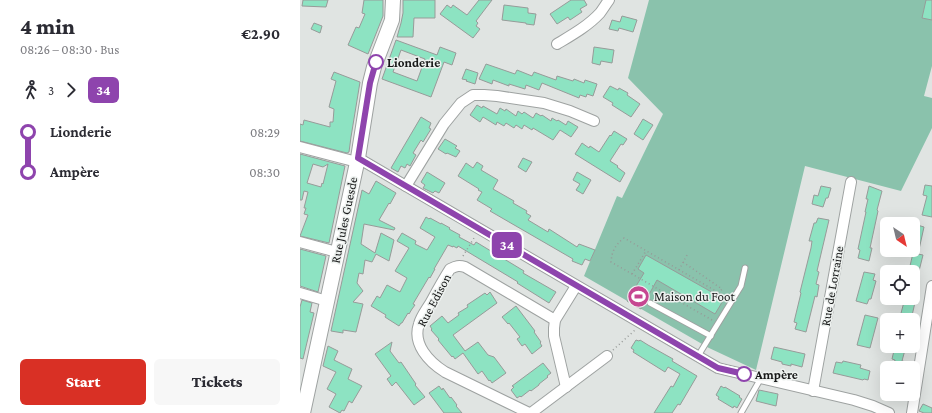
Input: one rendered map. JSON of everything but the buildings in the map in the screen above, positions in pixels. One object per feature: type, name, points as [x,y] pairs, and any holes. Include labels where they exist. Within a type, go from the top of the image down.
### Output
[{"type":"main road","name":"Rue Jules Guesde","points":[[303,413],[357,160],[370,83],[374,67],[392,20],[393,0]]},
{"type":"street","points":[[557,44],[583,28],[600,12],[609,0]]},
{"type":"street","points":[[406,186],[444,124],[461,103],[473,95],[497,96],[544,103],[564,109],[594,122]]},
{"type":"street","points":[[300,147],[357,160],[406,186],[718,368],[865,403],[889,413]]},
{"type":"street","name":"Rue de Lorraine","points":[[813,391],[851,182]]},
{"type":"street","points":[[300,242],[338,252]]},
{"type":"street","name":"Rue Edison","points":[[555,320],[465,267],[455,266],[448,272],[419,322],[417,336],[422,350],[431,362],[445,372],[530,413],[606,357]]},
{"type":"street","points":[[566,387],[554,336],[554,328],[555,320],[576,286]]},
{"type":"street","points":[[912,413],[928,346],[932,286]]},
{"type":"street","points":[[300,293],[327,301]]},
{"type":"lane","points":[[698,356],[741,286],[745,268]]},
{"type":"lane","points":[[650,302],[711,336]]},
{"type":"lane","points":[[741,413],[761,378]]},
{"type":"path","points":[[457,266],[480,229]]},
{"type":"path","points":[[718,324],[611,262],[614,247],[624,238],[732,301]]},
{"type":"path","points":[[632,274],[646,251]]},
{"type":"path","points":[[679,270],[687,255]]},
{"type":"path","points":[[683,262],[722,289],[719,293]]},
{"type":"path","points":[[606,357],[642,324]]},
{"type":"green space","points":[[649,0],[932,0],[932,66],[924,96],[932,98],[932,128],[901,191],[805,166],[756,370],[709,348],[584,276],[617,196],[622,198],[663,114],[628,78]]},
{"type":"bus line","name":"34","points":[[376,62],[370,83],[358,158],[718,368],[744,374]]},
{"type":"place","name":"Lionderie","points":[[376,62]]},
{"type":"place","name":"Maison du Foot","points":[[639,296]]},
{"type":"place","name":"Ampère","points":[[744,374]]}]
